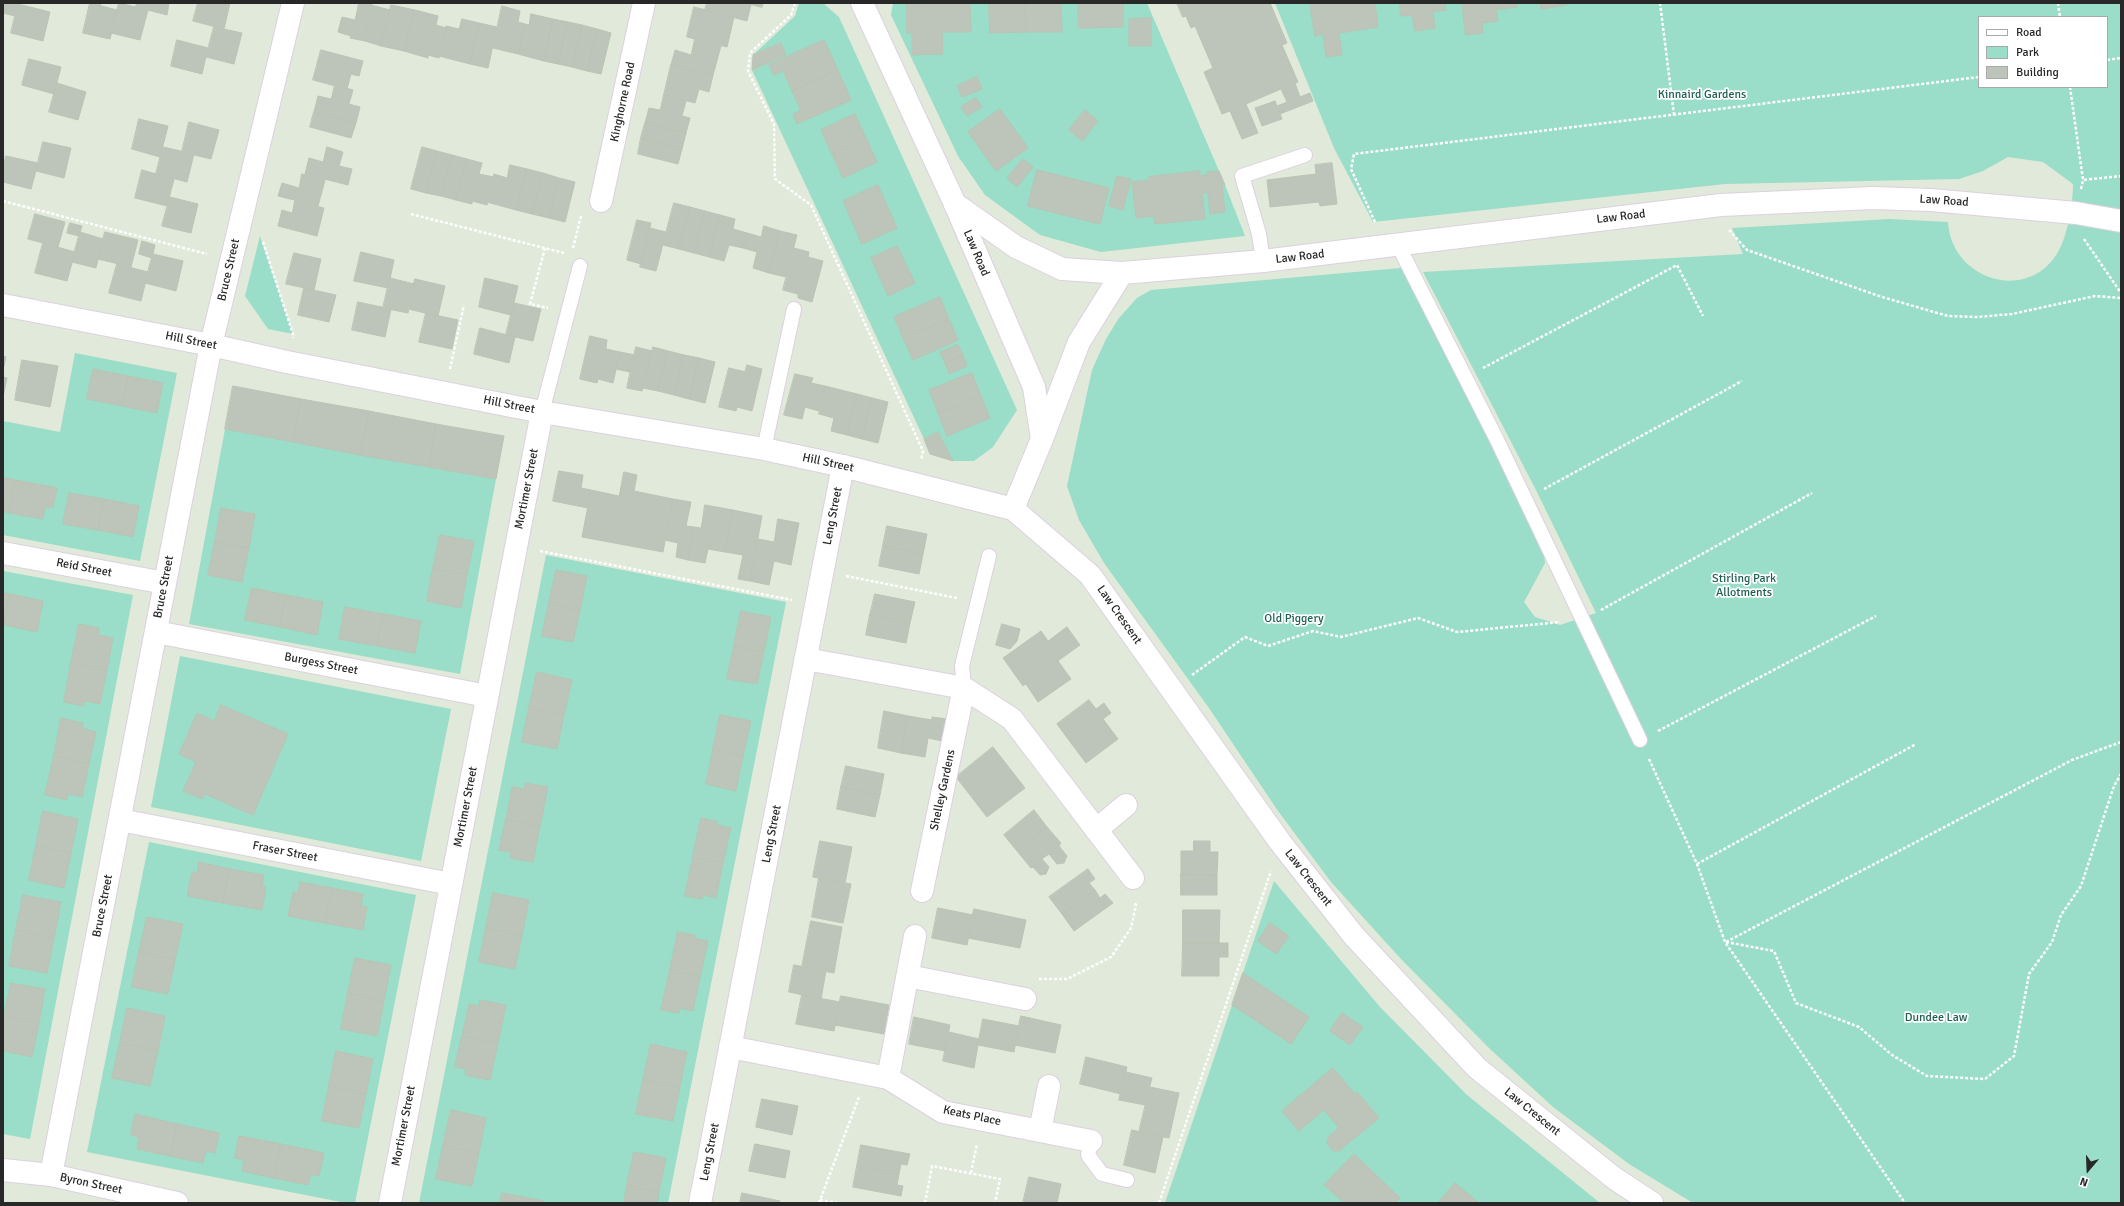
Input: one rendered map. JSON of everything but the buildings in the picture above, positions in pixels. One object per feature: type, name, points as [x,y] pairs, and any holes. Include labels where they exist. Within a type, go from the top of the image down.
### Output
[{"type":"street","name":"Bruce Street","points":[[51,1175],[211,345],[293,3]]},
{"type":"street","name":"Kinghorne Road","points":[[601,200],[644,3]]},
{"type":"street","name":"Law Road","points":[[862,3],[955,204],[1034,387],[1042,439]]},
{"type":"street","name":"Law Road","points":[[955,204],[1016,247],[1062,268],[1122,273],[1263,261],[1721,205],[1873,198],[1931,200],[2076,213],[2121,221]]},
{"type":"street","points":[[1014,509],[1079,342],[1122,273]]},
{"type":"street","name":"Hill Street","points":[[3,305],[211,345],[287,362],[542,412],[764,449],[843,466],[1014,509]]},
{"type":"street","name":"Mortimer Street","points":[[390,1203],[542,412]]},
{"type":"street","name":"Leng Street","points":[[700,1203],[843,466]]},
{"type":"street","name":"Law Crescent","points":[[1014,509],[1090,575],[1280,842],[1354,936],[1477,1068],[1614,1178],[1652,1203]]},
{"type":"street","name":"Reid Street","points":[[3,553],[165,583]]},
{"type":"street","name":"Burgess Street","points":[[156,632],[487,696]]},
{"type":"street","points":[[806,658],[964,688],[1012,719],[1132,878]]},
{"type":"street","name":"Shelley Gardens","points":[[922,891],[964,688]]},
{"type":"street","points":[[1096,830],[1126,805]]},
{"type":"street","name":"Fraser Street","points":[[120,820],[451,884]]},
{"type":"street","points":[[878,1076],[908,976],[915,936]]},
{"type":"street","points":[[908,976],[1025,999]]},
{"type":"street","name":"Keats Place","points":[[730,1047],[878,1076],[943,1112],[1091,1140]]},
{"type":"street","points":[[1040,1131],[1049,1086]]},
{"type":"street","name":"Byron Street","points":[[3,1170],[51,1175],[177,1203]]},
{"type":"lane","points":[[1263,261],[1258,234],[1242,176],[1305,155]]},
{"type":"lane","points":[[1388,246],[1465,377],[1640,740]]},
{"type":"lane","points":[[542,412],[580,266]]},
{"type":"lane","points":[[764,449],[794,309]]},
{"type":"lane","points":[[964,688],[962,666],[989,556]]},
{"type":"lane","points":[[1091,1140],[1088,1155],[1102,1174],[1127,1180]]},
{"type":"path","points":[[795,3],[791,15],[750,53],[748,71],[774,124],[775,179],[811,205],[923,451],[916,484]]},
{"type":"path","points":[[1660,3],[1674,115]]},
{"type":"path","points":[[2058,3],[2060,16]]},
{"type":"path","points":[[2108,60],[2121,58]]},
{"type":"path","points":[[1388,246],[1351,170],[1354,154],[1978,77]]},
{"type":"path","points":[[2070,88],[2083,180],[2121,176]]},
{"type":"path","points":[[411,214],[571,255],[584,200],[601,200]]},
{"type":"path","points":[[3,201],[231,260]]},
{"type":"path","points":[[2076,213],[2076,222],[2080,233],[2092,254],[2121,293]]},
{"type":"path","points":[[1728,229],[1747,250],[1882,297],[1948,316],[1978,317],[2012,314],[2094,296],[2121,298]]},
{"type":"path","points":[[238,230],[260,236],[294,334],[287,362]]},
{"type":"path","points":[[545,248],[530,304],[568,313]]},
{"type":"path","points":[[1465,377],[1678,265],[1703,316]]},
{"type":"path","points":[[444,392],[464,305]]},
{"type":"path","points":[[1525,499],[1742,381]]},
{"type":"path","points":[[1172,689],[1245,637],[1268,646],[1313,631],[1341,637],[1418,618],[1457,632],[1583,620],[1812,493]]},
{"type":"path","points":[[516,546],[816,604]]},
{"type":"path","points":[[822,572],[977,602]]},
{"type":"path","points":[[1876,616],[1640,740],[1697,864],[1725,942],[1905,1203]]},
{"type":"path","points":[[1725,942],[2072,760],[2121,742]]},
{"type":"path","points":[[1697,864],[1916,744]]},
{"type":"path","points":[[1725,942],[1774,951],[1796,1003],[1859,1027],[1892,1055],[1927,1076],[1985,1079],[2014,1056],[2029,974],[2052,942],[2061,915],[2081,886],[2114,786],[2121,774]]},
{"type":"path","points":[[1159,1203],[1280,842]]},
{"type":"path","points":[[1025,999],[1030,979],[1067,979],[1111,957],[1131,928],[1136,905],[1122,886],[1132,878]]},
{"type":"path","points":[[838,1203],[820,1201],[878,1076]]},
{"type":"path","points":[[925,1203],[932,1166],[1000,1179],[995,1203]]},
{"type":"green space","points":[[799,3],[823,3],[839,17],[1017,410],[993,447],[974,461],[953,461],[938,432],[924,439],[752,70],[786,55],[781,43],[753,55],[795,16]]},
{"type":"green space","points":[[893,3],[1147,3],[1225,185],[1245,236],[1101,252],[1040,235],[985,195],[958,156],[891,15]]},
{"type":"green space","points":[[1275,3],[2121,3],[2121,1203],[1693,1203],[1629,1164],[1553,1107],[1489,1048],[1401,959],[1331,882],[1278,811],[1209,708],[1104,563],[1079,520],[1067,486],[1092,370],[1106,339],[1119,318],[1137,298],[1151,290],[1401,268],[1489,438],[1543,548],[1545,563],[1524,602],[1535,617],[1560,625],[1596,613],[1537,492],[1423,272],[1743,254],[1732,228],[1890,219],[1948,222],[1952,242],[1962,258],[1976,271],[1993,278],[2011,281],[2029,277],[2045,268],[2058,252],[2065,237],[2069,219],[2073,184],[2043,162],[2008,157],[1983,171],[1959,179],[1725,184],[1373,222],[1334,148]]},
{"type":"green space","points":[[260,236],[293,334],[268,329],[245,296]]},
{"type":"green space","points":[[75,353],[177,373],[140,561],[3,535],[3,421],[60,432]]},
{"type":"green space","points":[[225,429],[496,479],[460,674],[189,624]]},
{"type":"green space","points":[[546,555],[786,602],[668,1203],[419,1203]]},
{"type":"green space","points":[[3,571],[133,595],[30,1139],[3,1134]]},
{"type":"green space","points":[[180,656],[451,709],[421,861],[151,807]]},
{"type":"green space","points":[[149,842],[416,895],[355,1203],[346,1203],[87,1152]]},
{"type":"green space","points":[[1274,881],[1380,1007],[1467,1095],[1600,1203],[1165,1203]]},
{"type":"park label","name":"Kinnaird Gardens","points":[[1702,95]]},
{"type":"park label","name":"Stirling Park Allotments","points":[[1744,586]]},
{"type":"park label","name":"Old Piggery","points":[[1294,619]]},
{"type":"park label","name":"Dundee Law","points":[[1936,1018]]}]
